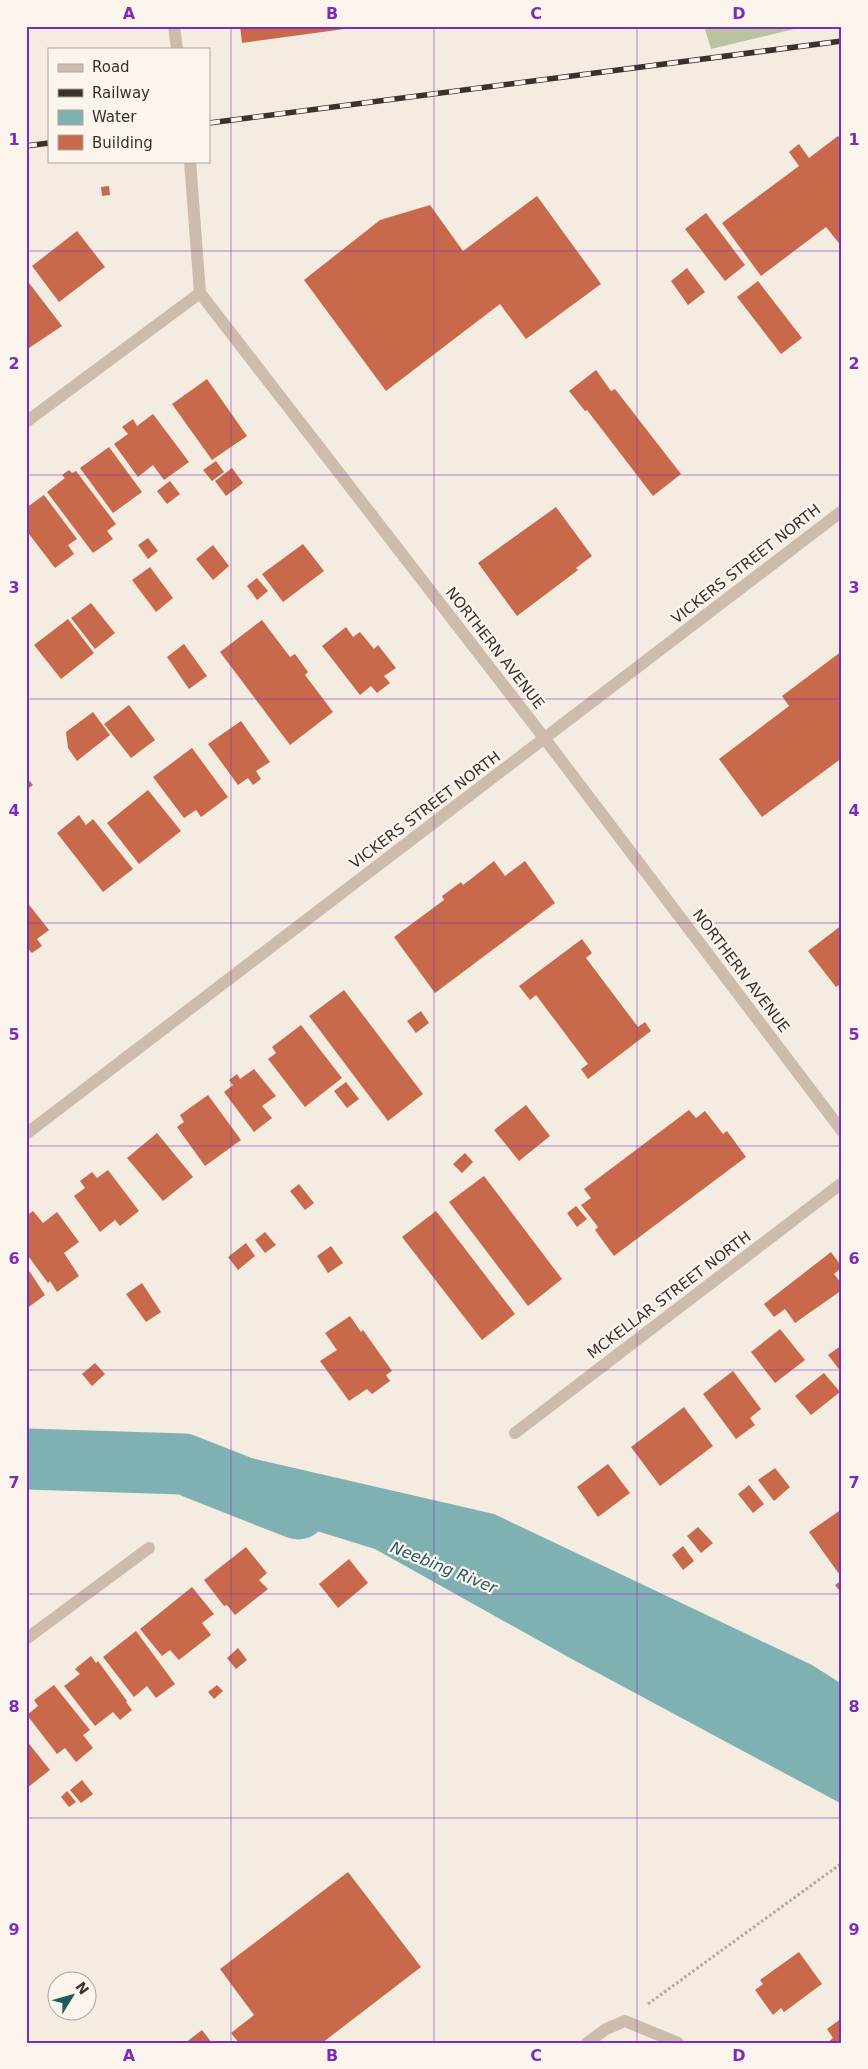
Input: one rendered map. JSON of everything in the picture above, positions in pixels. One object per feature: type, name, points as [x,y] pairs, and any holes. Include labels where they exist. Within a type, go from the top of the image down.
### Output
[{"type":"street","points":[[174,26],[177,48]]},
{"type":"street","points":[[26,422],[200,293],[190,162]]},
{"type":"street","name":"NORTHERN AVENUE","points":[[200,293],[545,739],[842,1131]]},
{"type":"street","name":"VICKERS STREET NORTH","points":[[26,1134],[842,511]]},
{"type":"street","name":"MCKELLAR STREET NORTH","points":[[515,1432],[842,1183]]},
{"type":"street","points":[[26,1639],[149,1548]]},
{"type":"street","points":[[587,2043],[606,2029],[625,2020],[678,2043]]},
{"type":"path","points":[[625,2020],[842,1863]]},
{"type":"green space","points":[[704,26],[807,26],[711,49]]},
{"type":"water","points":[[233,1454],[494,1514],[812,1665],[842,1684],[842,1804],[570,1658],[375,1549],[210,1498]]},
{"type":"building","points":[[240,26],[359,26],[359,27],[242,43]]},
{"type":"building","points":[[838,136],[842,141],[842,247],[826,227],[761,276],[722,223],[799,166],[789,152],[799,144],[809,158]]},
{"type":"building","points":[[109,186],[110,195],[102,196],[101,187]]},
{"type":"building","points":[[537,196],[601,284],[526,339],[500,304],[386,391],[304,280],[380,220],[430,205],[463,251]]},
{"type":"building","points":[[706,213],[745,265],[725,281],[685,229]]},
{"type":"building","points":[[77,231],[105,267],[59,302],[32,266]]},
{"type":"building","points":[[687,268],[705,292],[688,305],[671,281]]},
{"type":"building","points":[[26,279],[62,326],[29,348],[26,344],[28,337]]},
{"type":"building","points":[[758,281],[802,338],[781,354],[737,297]]},
{"type":"building","points":[[596,370],[611,391],[615,389],[681,474],[653,496],[587,410],[585,411],[569,391]]},
{"type":"building","points":[[207,379],[247,436],[212,460],[172,404]]},
{"type":"building","points":[[153,414],[189,462],[164,480],[153,465],[138,477],[114,444],[128,434],[122,427],[133,419],[137,426]]},
{"type":"building","points":[[109,447],[142,492],[113,513],[80,468]]},
{"type":"building","points":[[216,461],[224,472],[212,481],[203,470]]},
{"type":"building","points":[[232,468],[243,483],[226,496],[215,481]]},
{"type":"building","points":[[69,470],[72,473],[76,471],[116,524],[107,531],[113,539],[93,553],[47,492],[65,478],[62,475]]},
{"type":"building","points":[[170,481],[180,494],[167,504],[157,491]]},
{"type":"building","points":[[44,495],[77,539],[68,545],[74,554],[55,568],[26,530],[26,508]]},
{"type":"building","points":[[556,507],[592,556],[576,568],[578,570],[517,616],[478,563]]},
{"type":"building","points":[[148,538],[158,551],[148,559],[138,545]]},
{"type":"building","points":[[303,544],[324,571],[283,602],[262,574]]},
{"type":"building","points":[[213,545],[229,566],[213,580],[196,559]]},
{"type":"building","points":[[150,567],[173,598],[156,612],[132,580]]},
{"type":"building","points":[[257,578],[268,591],[257,600],[247,586]]},
{"type":"building","points":[[91,603],[115,633],[95,649],[71,618]]},
{"type":"building","points":[[68,619],[94,653],[61,679],[34,645]]},
{"type":"building","points":[[262,620],[290,657],[295,654],[308,672],[305,675],[333,712],[290,745],[220,652]]},
{"type":"building","points":[[346,627],[353,637],[360,632],[374,649],[378,645],[396,668],[384,676],[390,683],[377,693],[371,686],[360,695],[322,646]]},
{"type":"building","points":[[184,644],[207,676],[189,689],[167,657]]},
{"type":"building","points":[[842,651],[842,758],[762,817],[719,759],[789,706],[782,696]]},
{"type":"building","points":[[129,705],[155,740],[131,758],[104,724]]},
{"type":"building","points":[[93,712],[110,735],[77,761],[68,748],[66,732]]},
{"type":"building","points":[[241,721],[270,762],[256,771],[261,779],[253,785],[248,778],[238,785],[208,744]]},
{"type":"building","points":[[192,748],[228,797],[201,817],[196,810],[184,818],[153,777]]},
{"type":"building","points":[[26,777],[33,785],[26,790]]},
{"type":"building","points":[[148,790],[181,831],[139,864],[107,823]]},
{"type":"building","points":[[79,815],[86,825],[93,819],[133,869],[103,892],[57,833]]},
{"type":"building","points":[[494,861],[505,876],[525,861],[555,903],[435,993],[394,937],[444,900],[442,896],[461,882],[463,885]]},
{"type":"building","points":[[26,901],[49,930],[37,939],[42,946],[32,953],[26,947]]},
{"type":"building","points":[[842,925],[842,983],[836,987],[808,951]]},
{"type":"building","points":[[582,939],[592,953],[586,958],[638,1027],[645,1022],[651,1031],[588,1079],[581,1069],[588,1064],[536,995],[530,1000],[519,986]]},
{"type":"building","points":[[344,990],[423,1094],[388,1121],[309,1016]]},
{"type":"building","points":[[421,1011],[429,1023],[416,1033],[407,1021]]},
{"type":"building","points":[[301,1025],[342,1078],[305,1107],[268,1059],[276,1053],[272,1047]]},
{"type":"building","points":[[254,1069],[276,1096],[262,1106],[272,1118],[254,1132],[224,1092],[233,1085],[229,1080],[237,1074],[240,1079]]},
{"type":"building","points":[[346,1082],[359,1099],[347,1108],[334,1091]]},
{"type":"building","points":[[208,1095],[241,1140],[205,1166],[177,1127],[184,1122],[180,1115]]},
{"type":"building","points":[[526,1105],[550,1136],[519,1161],[494,1130]]},
{"type":"building","points":[[689,1110],[696,1118],[705,1111],[723,1134],[727,1131],[746,1157],[614,1256],[595,1230],[598,1227],[581,1205],[591,1198],[584,1189]]},
{"type":"building","points":[[157,1133],[193,1177],[163,1201],[127,1158]]},
{"type":"building","points":[[465,1153],[473,1162],[462,1173],[453,1164]]},
{"type":"building","points":[[108,1170],[139,1211],[120,1226],[115,1220],[100,1232],[74,1196],[85,1188],[80,1181],[92,1172],[97,1178]]},
{"type":"building","points":[[484,1176],[562,1279],[528,1306],[449,1202]]},
{"type":"building","points":[[299,1184],[314,1203],[305,1210],[290,1191]]},
{"type":"building","points":[[576,1206],[587,1219],[577,1227],[567,1213]]},
{"type":"building","points":[[33,1211],[43,1223],[57,1212],[79,1242],[64,1253],[79,1276],[57,1292],[26,1253],[26,1216]]},
{"type":"building","points":[[436,1211],[515,1314],[482,1340],[402,1237]]},
{"type":"building","points":[[265,1232],[276,1245],[265,1253],[255,1240]]},
{"type":"building","points":[[246,1243],[255,1256],[238,1270],[228,1257]]},
{"type":"building","points":[[331,1246],[343,1263],[328,1273],[317,1256]]},
{"type":"building","points":[[831,1252],[842,1267],[834,1274],[842,1284],[842,1290],[795,1323],[785,1309],[774,1317],[764,1304]]},
{"type":"building","points":[[26,1266],[45,1295],[26,1309]]},
{"type":"building","points":[[142,1283],[161,1312],[146,1322],[126,1294]]},
{"type":"building","points":[[350,1316],[361,1332],[363,1330],[392,1371],[386,1375],[390,1381],[372,1394],[367,1389],[349,1401],[320,1361],[337,1350],[325,1333]]},
{"type":"building","points":[[780,1329],[805,1360],[775,1383],[751,1352]]},
{"type":"building","points":[[842,1345],[842,1373],[828,1355]]},
{"type":"building","points":[[95,1363],[105,1374],[92,1386],[82,1374]]},
{"type":"building","points":[[733,1371],[761,1409],[750,1418],[755,1425],[736,1439],[703,1394]]},
{"type":"building","points":[[824,1373],[840,1392],[811,1415],[795,1396]]},
{"type":"building","points":[[684,1407],[713,1446],[660,1486],[631,1447]]},
{"type":"building","points":[[608,1464],[630,1493],[598,1517],[577,1487]]},
{"type":"building","points":[[775,1468],[790,1487],[774,1501],[758,1480]]},
{"type":"building","points":[[749,1485],[764,1504],[753,1513],[738,1494]]},
{"type":"building","points":[[842,1509],[842,1578],[809,1532]]},
{"type":"building","points":[[698,1527],[713,1543],[701,1553],[687,1536]]},
{"type":"building","points":[[683,1546],[694,1561],[683,1570],[672,1555]]},
{"type":"building","points":[[246,1547],[267,1573],[259,1580],[268,1589],[235,1615],[227,1605],[224,1606],[204,1580]]},
{"type":"building","points":[[349,1559],[368,1583],[338,1608],[319,1584]]},
{"type":"building","points":[[842,1580],[842,1594],[835,1585]]},
{"type":"building","points":[[192,1587],[214,1614],[202,1623],[211,1635],[179,1660],[170,1650],[162,1656],[140,1629]]},
{"type":"building","points":[[136,1631],[175,1684],[156,1698],[147,1686],[134,1697],[103,1657]]},
{"type":"building","points":[[238,1648],[247,1660],[236,1669],[227,1658]]},
{"type":"building","points":[[91,1656],[96,1663],[98,1661],[132,1710],[120,1720],[113,1712],[95,1726],[64,1686],[80,1674],[75,1669]]},
{"type":"building","points":[[54,1685],[90,1730],[83,1735],[93,1748],[76,1762],[65,1748],[57,1754],[27,1715],[38,1706],[34,1700]]},
{"type":"building","points":[[217,1685],[223,1691],[214,1699],[208,1692]]},
{"type":"building","points":[[26,1740],[50,1770],[27,1788],[26,1787]]},
{"type":"building","points":[[82,1780],[93,1794],[81,1803],[70,1790]]},
{"type":"building","points":[[67,1791],[76,1802],[69,1807],[61,1797]]},
{"type":"building","points":[[348,1872],[421,1967],[322,2043],[239,2043],[231,2033],[254,2015],[220,1969]]},
{"type":"building","points":[[799,1952],[822,1984],[784,2012],[781,2008],[773,2015],[755,1990],[763,1984],[760,1980]]},
{"type":"building","points":[[842,2018],[842,2043],[827,2043],[833,2038],[827,2029]]},
{"type":"building","points":[[202,2030],[212,2043],[185,2043]]},
{"type":"waterway","name":"Neebing River","points":[[26,1459],[184,1464],[298,1509]]},
{"type":"railway","points":[[210,123],[842,41]]},
{"type":"railway","points":[[26,146],[48,143]]}]
